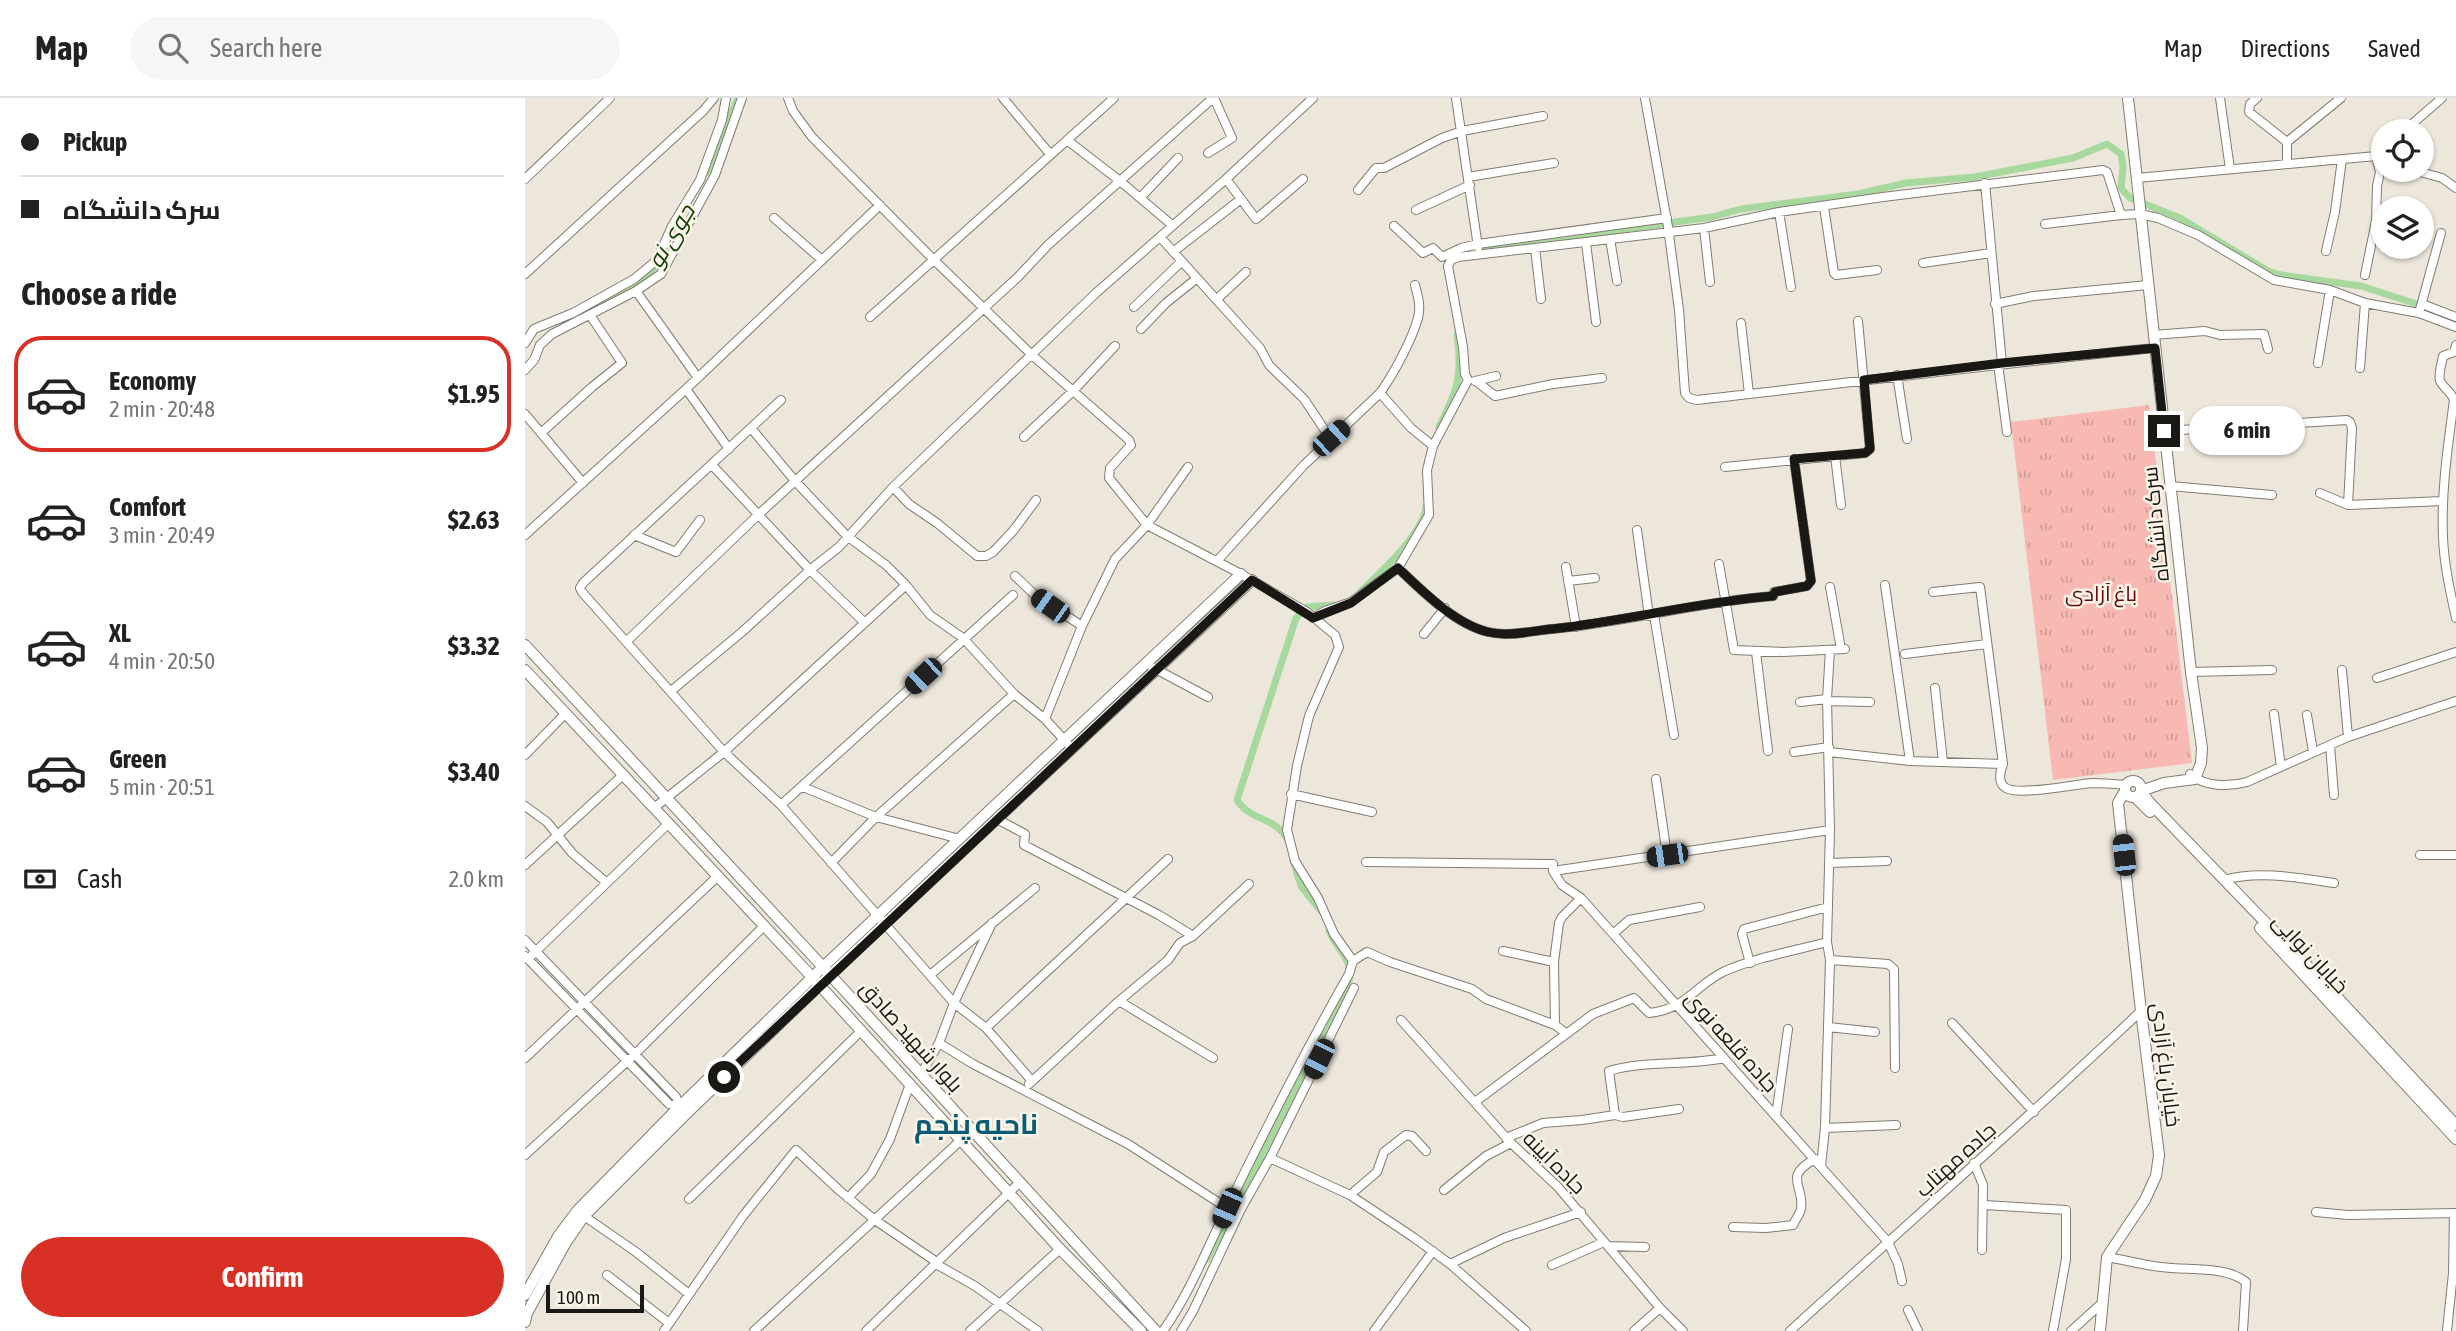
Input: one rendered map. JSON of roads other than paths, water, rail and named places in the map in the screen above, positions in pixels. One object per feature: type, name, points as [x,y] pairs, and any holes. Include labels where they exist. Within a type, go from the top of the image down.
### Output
[{"type":"street","points":[[525,179],[610,98]]},
{"type":"street","points":[[525,274],[714,98]]},
{"type":"street","points":[[525,343],[534,329],[583,307],[634,279],[657,260],[672,226],[699,180],[722,120],[726,98]]},
{"type":"street","points":[[525,370],[546,338],[636,291],[666,268],[715,175],[742,98]]},
{"type":"street","points":[[788,98],[793,111],[812,137],[933,259],[1031,355],[1131,443],[1110,468],[1109,478],[1147,525],[1252,580],[1306,613],[1335,635],[1339,647],[1309,716],[1291,794],[1287,830],[1296,861],[1318,898],[1333,933],[1353,961]]},
{"type":"street","points":[[1003,98],[1050,155]]},
{"type":"street","points":[[870,317],[1114,98]]},
{"type":"street","points":[[627,641],[758,515],[1018,277],[1048,245],[1213,98],[1232,138],[1208,153]]},
{"type":"street","points":[[671,691],[839,547],[893,486],[1096,293],[1313,98]]},
{"type":"street","points":[[1456,98],[1479,249]]},
{"type":"street","points":[[1645,98],[1668,225],[1679,310],[1685,393],[1689,398],[1697,400],[2000,363],[2155,348]]},
{"type":"street","name":"سرک دانشگاه","points":[[2128,98],[2191,672],[2202,748],[2201,763],[2193,777]]},
{"type":"street","points":[[2220,98],[2230,169]]},
{"type":"street","points":[[2257,98],[2250,104],[2249,112],[2287,142]]},
{"type":"street","points":[[2287,142],[2341,98]]},
{"type":"street","points":[[2418,119],[2442,98]]},
{"type":"street","points":[[1358,190],[1376,169],[1384,168],[1418,149],[1462,131],[1543,116]]},
{"type":"street","points":[[1067,140],[1172,225]]},
{"type":"street","points":[[2287,142],[2287,164]]},
{"type":"street","points":[[2137,178],[2371,156]]},
{"type":"street","points":[[1140,198],[1178,158]]},
{"type":"street","points":[[2326,251],[2335,212],[2342,159]]},
{"type":"street","points":[[1416,210],[1469,181],[1553,163]]},
{"type":"street","points":[[1602,378],[1553,384],[1495,396],[1472,380],[1465,374],[1463,347],[1448,266],[1451,260],[1479,249],[1668,225],[1704,228],[1779,212],[1985,183],[2103,170],[2121,215]]},
{"type":"street","points":[[2434,176],[2456,188]]},
{"type":"street","points":[[1226,179],[1256,219],[1303,179]]},
{"type":"street","points":[[1985,183],[2007,432]]},
{"type":"street","points":[[1173,252],[1241,199]]},
{"type":"street","points":[[525,535],[686,390],[880,205]]},
{"type":"street","points":[[2045,224],[2121,215],[2140,206],[2274,280],[2330,290],[2365,303],[2419,313],[2456,327]]},
{"type":"street","points":[[1824,207],[1834,273],[1836,275],[1877,270]]},
{"type":"street","points":[[1779,212],[1791,287]]},
{"type":"street","points":[[774,218],[822,260]]},
{"type":"street","points":[[1394,226],[1424,253],[1433,248],[1442,257],[1461,248],[1535,248],[1586,243],[1668,225]]},
{"type":"street","points":[[1704,228],[1710,282]]},
{"type":"street","points":[[2419,313],[2441,233]]},
{"type":"street","points":[[1160,237],[1261,348],[1269,365],[1304,400],[1331,438]]},
{"type":"street","points":[[1610,239],[1617,281]]},
{"type":"street","points":[[2365,275],[2371,240]]},
{"type":"street","points":[[1586,243],[1596,322]]},
{"type":"street","points":[[1535,248],[1541,299]]},
{"type":"street","points":[[1923,263],[1991,253]]},
{"type":"street","points":[[1134,307],[1181,262]]},
{"type":"street","points":[[1217,299],[1246,272]]},
{"type":"street","points":[[1141,328],[1196,279]]},
{"type":"street","points":[[1217,561],[1331,438],[1380,393],[1390,379],[1419,317],[1420,300],[1415,285]]},
{"type":"street","points":[[1995,303],[2034,296],[2148,285]]},
{"type":"street","points":[[2318,363],[2330,290]]},
{"type":"street","points":[[636,291],[698,378]]},
{"type":"street","points":[[2360,368],[2365,303]]},
{"type":"street","points":[[2422,304],[2456,317]]},
{"type":"street","points":[[541,433],[622,363],[590,315]]},
{"type":"street","points":[[1725,467],[1865,453],[1870,449],[1858,321]]},
{"type":"street","points":[[1741,323],[1749,394]]},
{"type":"street","points":[[2153,335],[2205,331],[2220,335],[2264,334],[2268,349]]},
{"type":"street","points":[[2456,345],[2454,352],[2443,356],[2439,376],[2441,382],[2451,391],[2454,400],[2443,501],[2443,537],[2446,571],[2456,618]]},
{"type":"street","points":[[1024,437],[1073,391],[1115,346]]},
{"type":"street","points":[[1306,613],[1351,603],[1398,568],[1429,515],[1427,470],[1431,444],[1472,380],[1496,376]]},
{"type":"street","points":[[1897,376],[1906,439]]},
{"type":"street","points":[[686,390],[729,449]]},
{"type":"street","points":[[1380,393],[1411,428],[1431,444]]},
{"type":"street","points":[[781,400],[580,588],[724,752],[781,805],[954,1003],[986,1028],[1032,1081]]},
{"type":"street","points":[[525,414],[583,483]]},
{"type":"street","points":[[2164,431],[2347,420],[2352,428],[2348,505]]},
{"type":"street","points":[[751,428],[795,481],[847,536],[886,565],[930,615],[963,638],[1014,694],[1045,719],[1069,744]]},
{"type":"street","points":[[1835,456],[1841,505]]},
{"type":"street","points":[[1398,568],[1431,600],[1472,626],[1489,633],[1508,634],[1576,627],[1723,600],[1773,596],[1775,592],[1807,586],[1811,581],[1794,459]]},
{"type":"street","points":[[712,465],[810,570],[864,622]]},
{"type":"street","points":[[1045,719],[1082,626],[1115,559],[1147,525],[1188,467]]},
{"type":"street","points":[[893,486],[909,504],[977,556],[986,556],[993,552],[1036,500]]},
{"type":"street","points":[[2170,486],[2272,495]]},
{"type":"street","points":[[2320,493],[2348,505],[2443,501]]},
{"type":"street","points":[[634,535],[675,552],[700,520]]},
{"type":"street","points":[[1637,530],[1674,735]]},
{"type":"street","points":[[1719,564],[1723,600],[1734,649],[1756,652],[1843,649],[1829,587]]},
{"type":"street","points":[[1566,567],[1576,627]]},
{"type":"street","points":[[1151,667],[1241,574]]},
{"type":"street","points":[[1016,576],[1035,595],[1082,626]]},
{"type":"street","points":[[1568,581],[1595,578]]},
{"type":"street","points":[[881,920],[960,839],[1252,580]]},
{"type":"street","points":[[1885,584],[1910,761]]},
{"type":"street","points":[[655,808],[724,752],[906,585]]},
{"type":"street","points":[[1933,592],[1980,587],[2003,764],[2001,784],[2008,790],[2092,783],[2133,790],[2193,777]]},
{"type":"street","points":[[781,805],[1013,595]]},
{"type":"street","points":[[1424,634],[1445,608]]},
{"type":"street","points":[[1905,654],[1987,644]]},
{"type":"street","name":"بلوار شهید صادق","points":[[525,645],[1156,1331]]},
{"type":"street","points":[[1733,1227],[1793,1225],[1801,1209],[1796,1181],[1798,1174],[1800,1168],[1818,1163],[1825,1128],[1830,960],[1826,942],[1830,830],[1827,700],[1830,650]]},
{"type":"street","points":[[1756,652],[1768,751]]},
{"type":"street","points":[[2377,678],[2456,652]]},
{"type":"street","points":[[1151,667],[1209,698]]},
{"type":"street","name":"بلوار شهید صادق","points":[[525,670],[816,981],[1061,1249],[1141,1331]]},
{"type":"street","points":[[2191,672],[2271,670]]},
{"type":"street","points":[[2342,670],[2349,737]]},
{"type":"street","points":[[1935,688],[1943,762]]},
{"type":"street","points":[[831,863],[876,817],[1014,694]]},
{"type":"street","points":[[2133,790],[2193,777],[2203,783],[2235,785],[2281,768],[2349,737],[2456,701]]},
{"type":"street","points":[[1800,702],[1870,702]]},
{"type":"street","points":[[525,755],[566,713]]},
{"type":"street","points":[[2274,714],[2281,768]]},
{"type":"street","points":[[2307,715],[2313,752]]},
{"type":"street","points":[[525,1295],[559,1235],[577,1211],[881,920],[997,819],[1069,744]]},
{"type":"street","points":[[2330,745],[2335,796]]},
{"type":"street","points":[[1794,752],[1829,749],[1910,761],[2003,764]]},
{"type":"street","points":[[525,865],[624,775]]},
{"type":"street","points":[[1656,779],[1667,855]]},
{"type":"street","points":[[2156,810],[2155,793],[2164,783]]},
{"type":"street","points":[[803,787],[876,817],[960,839]]},
{"type":"street","name":"خیابان نوایی","points":[[2133,790],[2224,880],[2456,1125]]},
{"type":"street","name":"خیابان نوایی","points":[[2133,790],[2456,1139]]},
{"type":"street","name":"خیابان باغ آزادی","points":[[2100,1331],[2107,1257],[2145,1200],[2156,1176],[2159,1155],[2118,803],[2133,790]]},
{"type":"street","points":[[1291,794],[1372,812]]},
{"type":"street","points":[[525,806],[547,822],[572,853],[607,883]]},
{"type":"street","points":[[997,819],[1025,834],[1024,845],[1193,936]]},
{"type":"street","points":[[668,824],[526,958],[669,1104],[682,1110]]},
{"type":"street","points":[[1366,862],[1553,867],[1667,855],[1830,830]]},
{"type":"street","points":[[2420,855],[2456,855]]},
{"type":"street","points":[[986,1028],[1168,859]]},
{"type":"street","points":[[1829,863],[1887,861]]},
{"type":"street","name":"جاده قلعه نوی","points":[[1553,867],[1562,885],[1581,898],[1888,1242]]},
{"type":"street","points":[[525,1058],[718,876]]},
{"type":"street","points":[[2224,880],[2250,876],[2302,878],[2335,883]]},
{"type":"street","points":[[1024,1090],[1119,1001],[1168,960],[1180,943],[1193,936],[1249,884]]},
{"type":"street","points":[[930,975],[1035,888]]},
{"type":"street","points":[[1555,1025],[1554,962],[1562,917],[1581,898]]},
{"type":"street","points":[[1750,963],[1742,934],[1744,929],[1828,906]]},
{"type":"street","points":[[1613,934],[1629,920],[1700,907]]},
{"type":"street","points":[[921,1074],[939,1044],[954,1003],[992,923]]},
{"type":"street","points":[[525,1155],[626,1062],[764,926]]},
{"type":"street","points":[[525,940],[676,1097],[682,1110]]},
{"type":"street","points":[[1475,1102],[1593,1014],[1634,998],[1649,1013],[1677,1006],[1723,972],[1826,942]]},
{"type":"street","points":[[1503,951],[1554,962]]},
{"type":"street","points":[[1181,1331],[1193,1311],[1232,1211],[1293,1074],[1349,974],[1353,961],[1367,952],[1376,954],[1390,962],[1472,989],[1486,999],[1555,1025],[1566,1032]]},
{"type":"street","points":[[1830,960],[1888,964],[1894,969],[1895,1068]]},
{"type":"street","points":[[1163,1331],[1232,1211],[1270,1158],[1354,988]]},
{"type":"street","points":[[1119,1001],[1213,1058]]},
{"type":"street","name":"جاده مهتاب","points":[[1790,1331],[1974,1163],[2034,1112],[2141,1011]]},
{"type":"street","name":"جاده آیینه","points":[[1401,1020],[1508,1141],[1581,1212],[1660,1308],[1683,1331]]},
{"type":"street","points":[[1952,1023],[2034,1112]]},
{"type":"street","points":[[1828,1027],[1875,1032]]},
{"type":"street","points":[[1776,1116],[1788,1029]]},
{"type":"street","points":[[688,1199],[860,1032]]},
{"type":"street","points":[[939,1044],[972,1064],[1128,1144],[1232,1211]]},
{"type":"street","points":[[1615,1115],[1609,1071],[1634,1066],[1701,1063],[1724,1058]]},
{"type":"street","points":[[1293,1074],[1308,1082]]},
{"type":"street","points":[[848,1198],[871,1174],[890,1139],[910,1084]]},
{"type":"street","points":[[1444,1191],[1486,1156],[1543,1123],[1615,1115],[1623,1117],[1679,1109]]},
{"type":"street","points":[[525,1322],[527,1313],[565,1244],[584,1216],[682,1110]]},
{"type":"street","points":[[1825,1128],[1896,1125]]},
{"type":"street","points":[[1350,1195],[1377,1172],[1384,1152],[1406,1135],[1412,1136],[1426,1151]]},
{"type":"street","points":[[754,1331],[961,1140]]},
{"type":"street","points":[[607,1275],[667,1327],[743,1216],[796,1150],[875,1220],[1038,1331]]},
{"type":"street","points":[[1270,1158],[1350,1195],[1433,1251],[1526,1331]]},
{"type":"street","points":[[1974,1163],[1983,1185],[1982,1250]]},
{"type":"street","points":[[866,1331],[1020,1182]]},
{"type":"street","points":[[1984,1205],[2066,1210],[2066,1259],[2053,1331]]},
{"type":"street","points":[[1450,1264],[1504,1238],[1581,1212]]},
{"type":"street","points":[[2316,1212],[2348,1215],[2455,1213],[2448,1331]]},
{"type":"street","points":[[584,1216],[636,1252],[689,1294]]},
{"type":"street","points":[[1888,1242],[1902,1281]]},
{"type":"street","points":[[1552,1265],[1606,1244],[1645,1247]]},
{"type":"street","points":[[970,1331],[1061,1249]]},
{"type":"street","points":[[1374,1331],[1433,1251]]},
{"type":"street","points":[[2107,1257],[2237,1276],[2246,1282],[2243,1331]]},
{"type":"street","points":[[2071,1331],[2102,1303]]},
{"type":"street","points":[[1633,1331],[1660,1308]]},
{"type":"street","points":[[1908,1310],[1918,1331]]},
{"type":"waterway","name":"جوی نو","points":[[707,172],[738,98]]},
{"type":"waterway","points":[[1463,251],[1712,217],[1741,209],[1858,194],[1906,183],[1975,177],[2073,158],[2107,144],[2121,154],[2121,188],[2130,198],[2180,218],[2268,271],[2361,286],[2426,307]]},
{"type":"waterway","name":"جوی نو","points":[[597,303],[640,283],[659,262]]},
{"type":"waterway","points":[[1439,427],[1459,373],[1457,335]]},
{"type":"waterway","points":[[1360,592],[1410,540],[1424,516],[1426,506]]},
{"type":"waterway","points":[[1287,839],[1277,827],[1248,812],[1237,800],[1296,618],[1307,607],[1334,605]]},
{"type":"waterway","points":[[1293,860],[1301,886],[1320,910]]},
{"type":"waterway","points":[[1207,1259],[1349,982],[1347,961],[1329,931]]},
{"type":"district","name":"ناحیه پنجم","points":[[976,1124]]},
{"type":"park label","name":"باغ آزادی","points":[[2101,593]]}]
